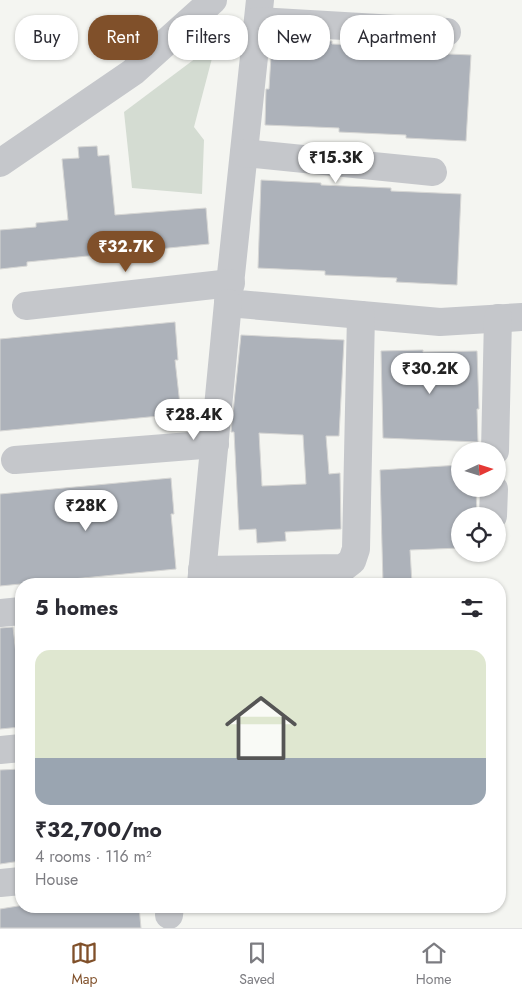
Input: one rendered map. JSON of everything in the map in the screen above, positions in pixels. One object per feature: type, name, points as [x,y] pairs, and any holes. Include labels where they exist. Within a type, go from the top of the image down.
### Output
[{"type":"street","points":[[0,163],[133,72],[213,0]]},
{"type":"street","points":[[340,19],[259,10],[229,293],[202,577],[343,568],[352,561],[356,549],[361,315]]},
{"type":"street","points":[[244,153],[433,172]]},
{"type":"street","points":[[26,306],[229,293],[361,315],[440,322],[510,317],[495,442]]},
{"type":"street","points":[[14,460],[215,444]]},
{"type":"street","points":[[0,613],[15,612]]},
{"type":"street","points":[[0,750],[15,749]]},
{"type":"street","points":[[0,883],[15,882]]},
{"type":"shaded area","points":[[193,60],[212,60],[194,127],[204,140],[202,194],[132,188],[124,112]]},
{"type":"building","points":[[330,41],[332,41],[332,44],[340,44],[340,60],[454,60],[454,54],[471,55],[466,141],[406,138],[406,135],[339,132],[339,128],[265,125],[266,89],[269,89],[271,60],[330,60]]},
{"type":"building","points":[[97,146],[98,156],[109,155],[115,215],[206,208],[209,244],[27,262],[27,266],[0,269],[0,230],[36,227],[36,223],[68,220],[62,159],[79,158],[78,147]]},
{"type":"building","points":[[261,180],[391,188],[391,191],[461,194],[457,285],[396,282],[397,278],[325,275],[325,271],[258,268]]},
{"type":"building","points":[[175,322],[178,360],[175,360],[181,414],[0,431],[0,339]]},
{"type":"building","points":[[241,335],[344,340],[339,436],[326,436],[329,474],[340,473],[341,529],[285,532],[286,541],[257,543],[256,529],[239,530],[234,432],[231,432]],"holes":[[[259,433],[303,435],[306,484],[262,486]]]},
{"type":"building","points":[[381,351],[477,351],[478,442],[383,438]]},
{"type":"building","points":[[451,466],[451,498],[476,498],[477,507],[451,507],[451,548],[410,550],[412,578],[383,578],[380,470]]},
{"type":"building","points":[[171,478],[174,514],[171,514],[176,569],[83,578],[15,578],[15,585],[0,586],[0,494]]},
{"type":"building","points":[[13,627],[15,645],[15,728],[0,729],[0,628]]},
{"type":"building","points":[[15,769],[15,862],[0,864],[0,770]]},
{"type":"building","points":[[15,906],[15,913],[140,913],[141,928],[0,928],[0,909]]}]
